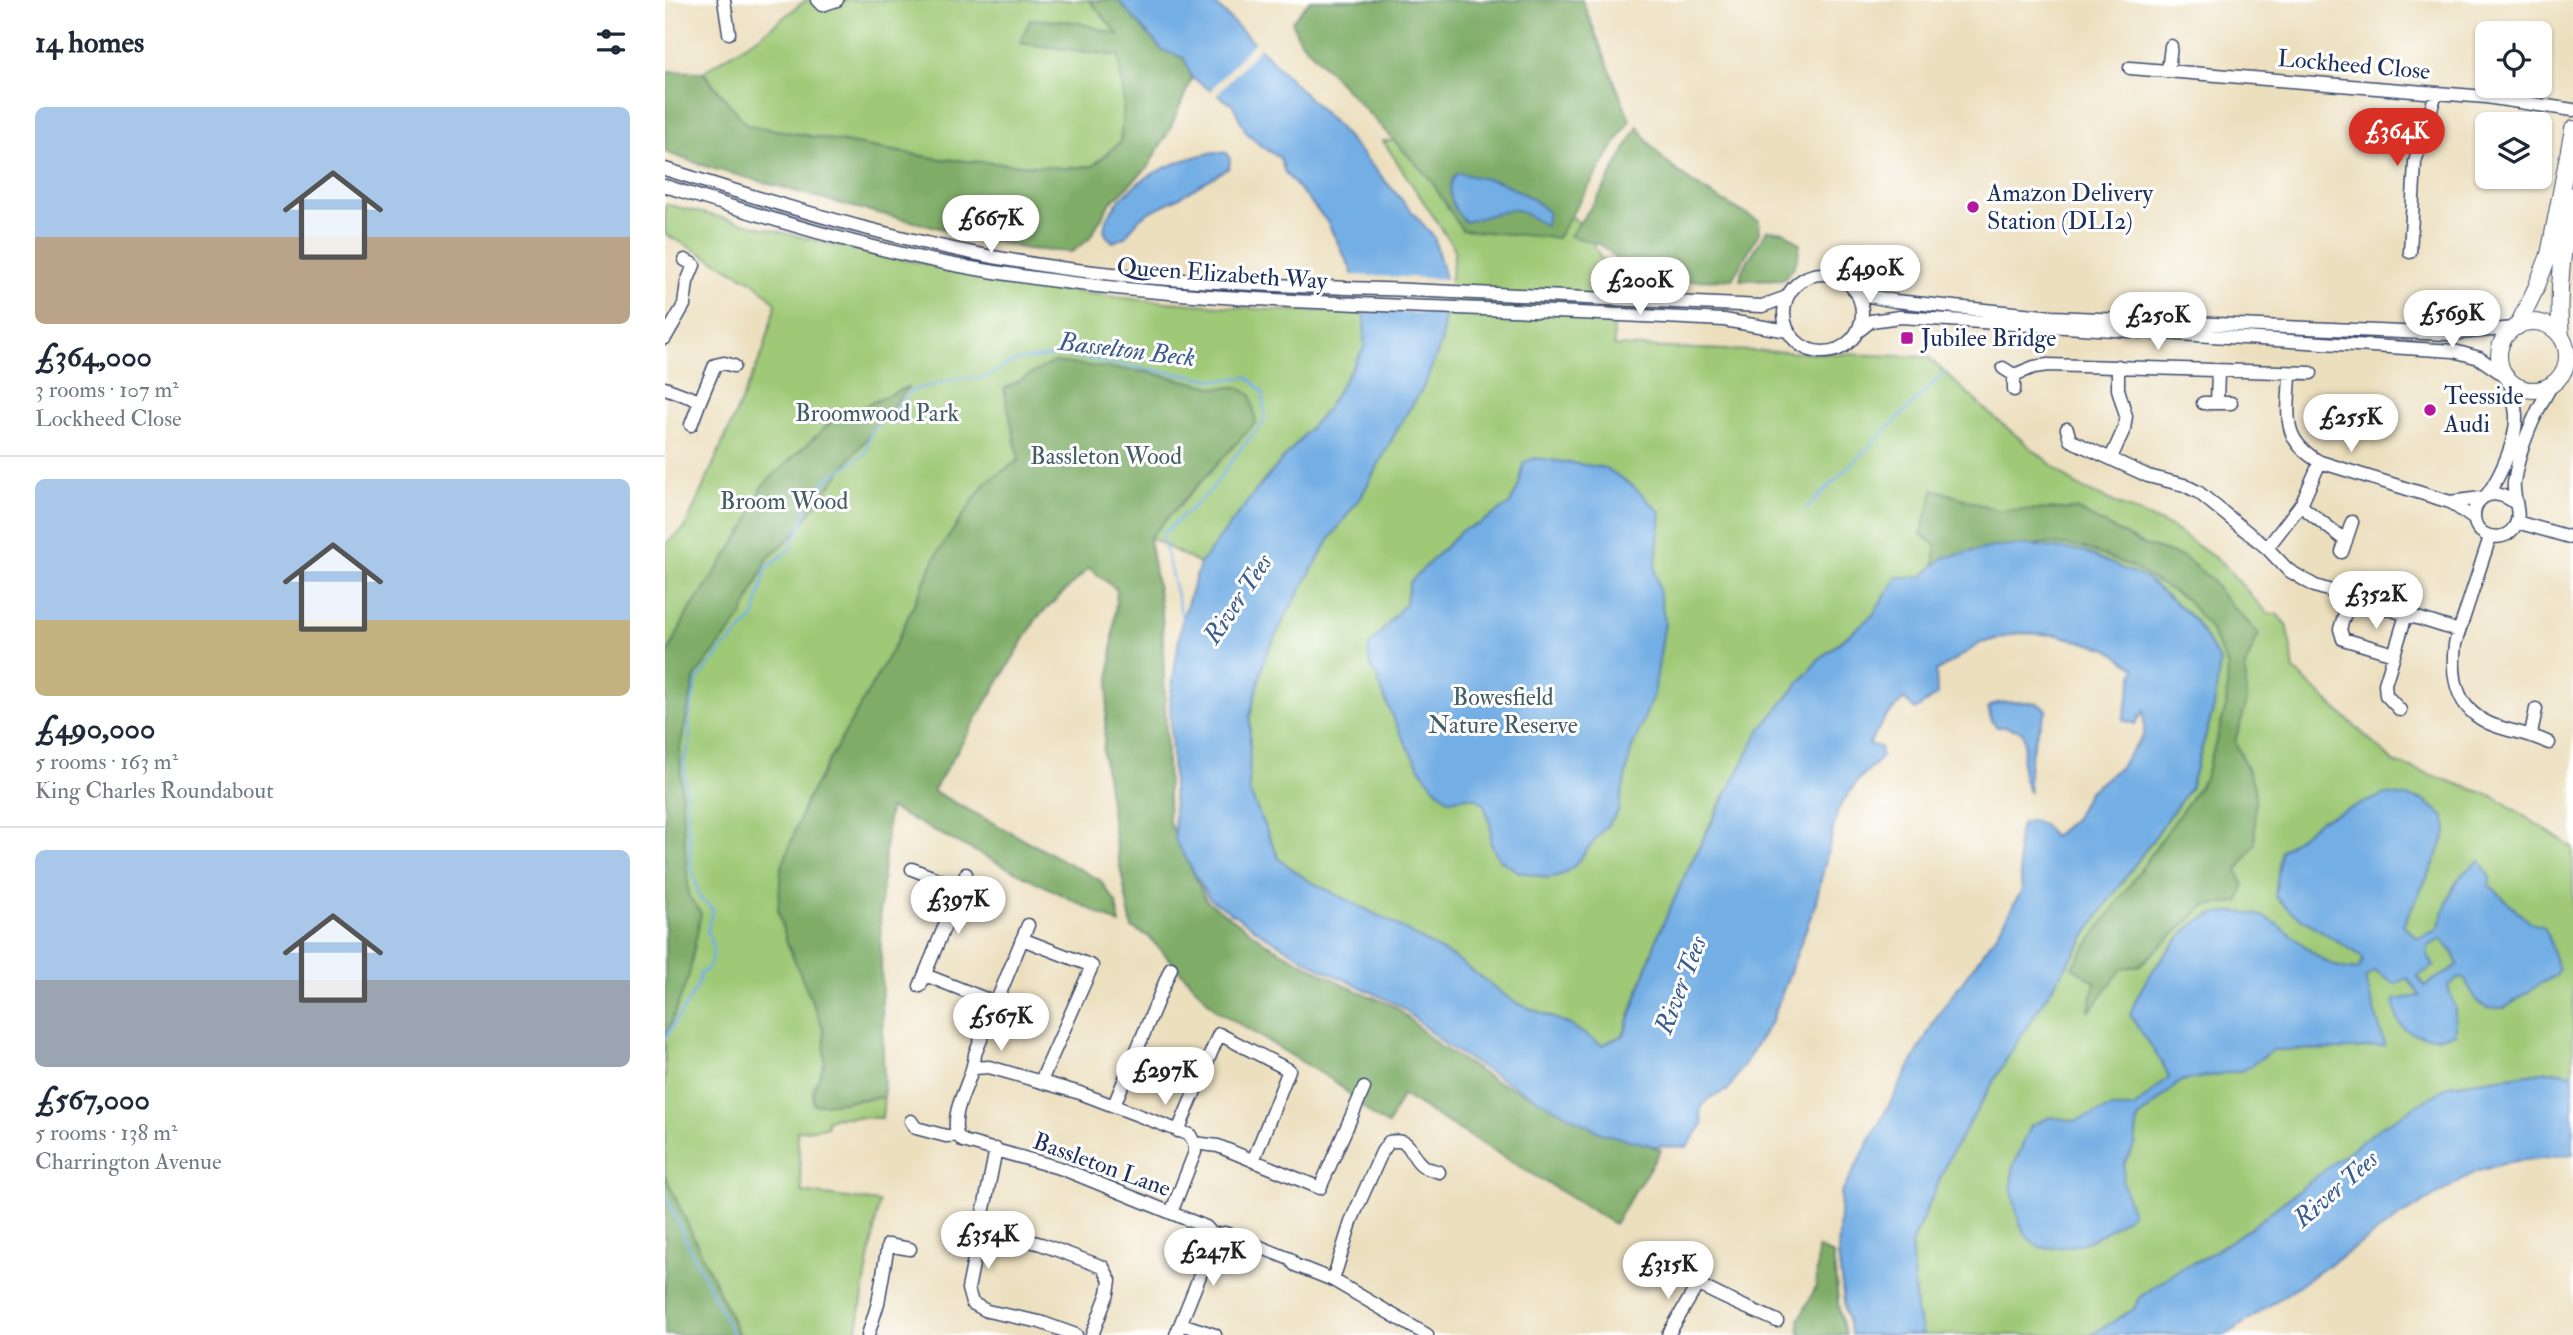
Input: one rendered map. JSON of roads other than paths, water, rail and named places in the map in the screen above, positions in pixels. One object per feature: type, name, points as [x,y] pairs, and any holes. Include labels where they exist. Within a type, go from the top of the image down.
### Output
[{"type":"main road","points":[[2573,129],[2549,255],[2536,288],[2515,328],[2505,338],[2500,353],[2501,366],[2508,379],[2521,388],[2532,390],[2573,379]]},
{"type":"main road","points":[[2553,385],[2564,371],[2567,360],[2566,340],[2558,309],[2559,277],[2573,195]]},
{"type":"main road","points":[[2515,328],[2528,323],[2545,324],[2566,340]]},
{"type":"street","points":[[724,0],[729,33]]},
{"type":"street","points":[[817,0],[822,5],[837,0]]},
{"type":"street","points":[[2168,71],[2171,46]]},
{"type":"street","name":"Lockheed Close","points":[[2130,68],[2486,97],[2573,110]]},
{"type":"street","points":[[2410,252],[2415,162],[2435,93]]},
{"type":"street","name":"Queen Elizabeth Way","points":[[665,169],[780,206],[887,235],[1059,267],[1155,277],[1322,287],[1762,306],[1787,297]]},
{"type":"street","name":"Queen Elizabeth Way","points":[[665,186],[884,250],[975,269],[1060,282],[1154,293],[1322,303],[1724,320],[1788,331]]},
{"type":"street","points":[[665,338],[684,304],[687,282],[694,266]]},
{"type":"street","points":[[1857,332],[1862,317],[1857,294],[1841,278],[1818,274],[1797,282],[1787,297],[1784,316],[1788,331],[1804,347],[1826,352],[1847,344],[1871,321],[1900,317],[2454,351],[2479,358],[2508,379],[2516,416],[2502,470],[2475,508],[2474,519],[2479,530],[2490,537],[2508,534],[2517,522],[2514,484],[2530,428],[2553,385]]},
{"type":"street","points":[[1857,294],[1895,301],[2053,317],[2448,334],[2515,328]]},
{"type":"street","points":[[704,356],[715,365]]},
{"type":"street","points":[[715,365],[725,363],[734,366]]},
{"type":"street","points":[[691,425],[715,365]]},
{"type":"street","points":[[2014,390],[2008,371],[2048,365],[2311,373]]},
{"type":"street","points":[[2111,458],[2125,429],[2126,416],[2118,388],[2118,366]]},
{"type":"street","points":[[2203,403],[2224,403],[2218,371]]},
{"type":"street","points":[[2290,373],[2291,435],[2299,448],[2320,462],[2450,502],[2474,519]]},
{"type":"street","points":[[665,388],[699,401]]},
{"type":"street","points":[[2067,440],[2148,476],[2184,485],[2199,492],[2304,581],[2459,631]]},
{"type":"street","points":[[2267,548],[2300,505],[2320,462]]},
{"type":"street","points":[[2450,502],[2502,494],[2514,502]]},
{"type":"street","points":[[2300,505],[2344,547],[2352,522]]},
{"type":"street","points":[[2517,522],[2573,538]]},
{"type":"street","points":[[2490,537],[2459,631],[2453,677],[2467,707],[2483,720],[2500,728],[2531,734],[2549,743]]},
{"type":"street","points":[[2350,597],[2340,629],[2343,639],[2394,654]]},
{"type":"street","points":[[2400,710],[2386,695],[2385,684],[2406,615]]},
{"type":"street","points":[[2531,734],[2536,709]]},
{"type":"street","points":[[912,869],[960,888]]},
{"type":"street","points":[[966,874],[922,981],[996,1003]]},
{"type":"street","points":[[957,1135],[955,1123],[968,1076],[975,1068],[975,1054],[1028,925]]},
{"type":"street","points":[[1022,939],[1091,965],[1056,1057],[1041,1081]]},
{"type":"street","points":[[1114,1105],[1171,968]]},
{"type":"street","points":[[1178,1131],[1219,1034],[1289,1070],[1253,1161]]},
{"type":"street","points":[[975,1068],[989,1067],[1041,1081],[1114,1105],[1190,1136],[1195,1153],[1171,1213]]},
{"type":"street","points":[[1194,1143],[1218,1146],[1320,1188],[1364,1088]]},
{"type":"street","name":"Bassleton Lane","points":[[911,1121],[916,1128],[946,1136],[957,1135],[963,1141],[1063,1169],[1206,1227],[1213,1235],[1225,1233],[1275,1258],[1292,1262],[1333,1280],[1427,1335]]},
{"type":"street","points":[[1333,1280],[1352,1219],[1389,1142],[1399,1140],[1406,1143],[1422,1173],[1439,1172]]},
{"type":"street","points":[[996,1149],[968,1289],[972,1303],[1039,1329],[1076,1335]]},
{"type":"street","points":[[980,1228],[1041,1244],[1103,1267],[1110,1280],[1108,1293],[1092,1335]]},
{"type":"street","points":[[1213,1235],[1213,1243],[1178,1330],[1215,1335]]},
{"type":"street","points":[[868,1335],[878,1303],[888,1245],[910,1249]]},
{"type":"street","points":[[1655,1249],[1660,1256],[1697,1284],[1777,1321]]},
{"type":"street","points":[[1668,1335],[1697,1284]]},
{"type":"water","name":"River Tees","points":[[1118,0],[1211,0],[1340,129],[1434,237],[1447,286],[1441,343],[1424,386],[1362,495],[1329,540],[1285,617],[1265,657],[1250,716],[1249,791],[1279,859],[1307,880],[1391,922],[1459,961],[1514,1002],[1568,1024],[1602,1045],[1624,1035],[1658,935],[1687,871],[1759,731],[1818,660],[1873,615],[1897,577],[1922,577],[1943,558],[1993,547],[2029,545],[2083,551],[2147,579],[2193,618],[2220,661],[2214,707],[2190,788],[2107,903],[2015,1045],[1951,1154],[1911,1245],[1916,1310],[1923,1335],[1852,1335],[1845,1310],[1838,1255],[1841,1194],[1937,1016],[1997,934],[2022,890],[2017,842],[2021,824],[2031,820],[2043,824],[2053,837],[2075,818],[2088,792],[2120,767],[2144,734],[2144,711],[2135,724],[2123,720],[2135,668],[2108,649],[2058,635],[2019,633],[1981,643],[1936,672],[1937,695],[1915,710],[1904,699],[1885,718],[1869,744],[1880,747],[1882,757],[1859,779],[1838,809],[1815,905],[1772,1020],[1728,1090],[1709,1098],[1700,1110],[1703,1124],[1687,1147],[1654,1146],[1601,1133],[1499,1078],[1447,1046],[1399,1005],[1324,970],[1270,939],[1209,898],[1175,840],[1170,699],[1182,620],[1200,564],[1263,482],[1326,410],[1364,348],[1365,312],[1350,267],[1326,220],[1285,173],[1280,158],[1246,132],[1233,105],[1192,78],[1184,58],[1162,50]]},
{"type":"water","points":[[1215,152],[1227,153],[1229,168],[1149,212],[1139,219],[1125,237],[1113,242],[1108,237],[1104,229],[1107,219],[1126,193],[1168,166]]},
{"type":"water","points":[[1458,173],[1501,182],[1533,199],[1548,212],[1546,226],[1520,211],[1511,209],[1466,222],[1457,212],[1451,198],[1451,185]]},
{"type":"water","points":[[1536,458],[1606,468],[1633,486],[1661,513],[1655,570],[1665,622],[1654,694],[1631,751],[1618,812],[1574,866],[1561,875],[1547,878],[1517,871],[1498,858],[1490,842],[1491,827],[1484,804],[1476,798],[1450,800],[1428,779],[1399,729],[1369,657],[1369,646],[1405,604],[1410,582],[1462,530],[1479,524],[1510,504],[1519,485],[1524,462]]},
{"type":"water","points":[[2012,702],[2037,703],[2047,710],[2032,750],[2030,793],[2023,774],[2022,731],[1997,727],[1991,720],[1988,707]]},
{"type":"water","points":[[2386,794],[2424,800],[2444,817],[2447,830],[2434,864],[2403,925],[2418,938],[2437,930],[2456,883],[2480,860],[2490,877],[2489,885],[2530,922],[2546,929],[2559,969],[2556,976],[2505,1008],[2487,1008],[2478,1003],[2464,978],[2458,979],[2448,986],[2455,1009],[2455,1033],[2433,1037],[2409,1032],[2398,1020],[2394,1000],[2420,996],[2408,978],[2395,984],[2374,971],[2365,979],[2385,1046],[2273,1050],[2244,1070],[2181,1081],[2138,1119],[2135,1145],[2124,1164],[2123,1181],[2132,1214],[2099,1236],[2077,1245],[2038,1247],[2025,1235],[2018,1219],[2011,1187],[2013,1167],[2031,1125],[2051,1117],[2075,1121],[2111,1108],[2134,1108],[2169,1077],[2161,1060],[2130,1015],[2149,976],[2188,929],[2201,919],[2216,913],[2254,914],[2277,924],[2332,965],[2358,969],[2363,961],[2361,956],[2291,912],[2275,896],[2281,851],[2321,820]],"holes":[[[2441,939],[2452,951],[2458,965],[2424,986],[2418,976],[2434,966],[2428,956],[2428,946]]]},
{"type":"water","name":"River Tees","points":[[2550,1071],[2573,1074],[2573,1154],[2509,1162],[2475,1172],[2398,1218],[2226,1335],[2091,1335],[2134,1309],[2140,1297],[2180,1269],[2204,1258],[2250,1228],[2379,1128],[2451,1085]]},
{"type":"waterway","name":"Basselton Beck","points":[[665,1039],[696,989],[700,973],[707,970],[713,955],[707,932],[713,909],[700,898],[691,866],[684,761],[690,742],[689,718],[697,681],[722,650],[754,618],[766,569],[790,549],[806,514],[805,501],[829,478],[865,454],[871,432],[913,390],[956,379],[986,377],[1014,361],[1061,355],[1216,380],[1248,377],[1263,392],[1265,421],[1211,490],[1162,535],[1183,621]]},
{"type":"waterway","points":[[1806,509],[1944,373]]},
{"type":"waterway","name":"Basselton Beck","points":[[665,1193],[733,1335]]},
{"type":"place","name":"Amazon Delivery Station (DLI2)","points":[[1973,207]]},
{"type":"place","name":"Jubilee Bridge","points":[[1907,338]]},
{"type":"place","name":"Teesside Audi","points":[[2430,410]]},
{"type":"park label","name":"Broomwood Park","points":[[877,413]]},
{"type":"park label","name":"Bassleton Wood","points":[[1106,456]]},
{"type":"park label","name":"Broom Wood","points":[[784,501]]},
{"type":"park label","name":"Bowesfield Nature Reserve","points":[[1503,711]]}]
